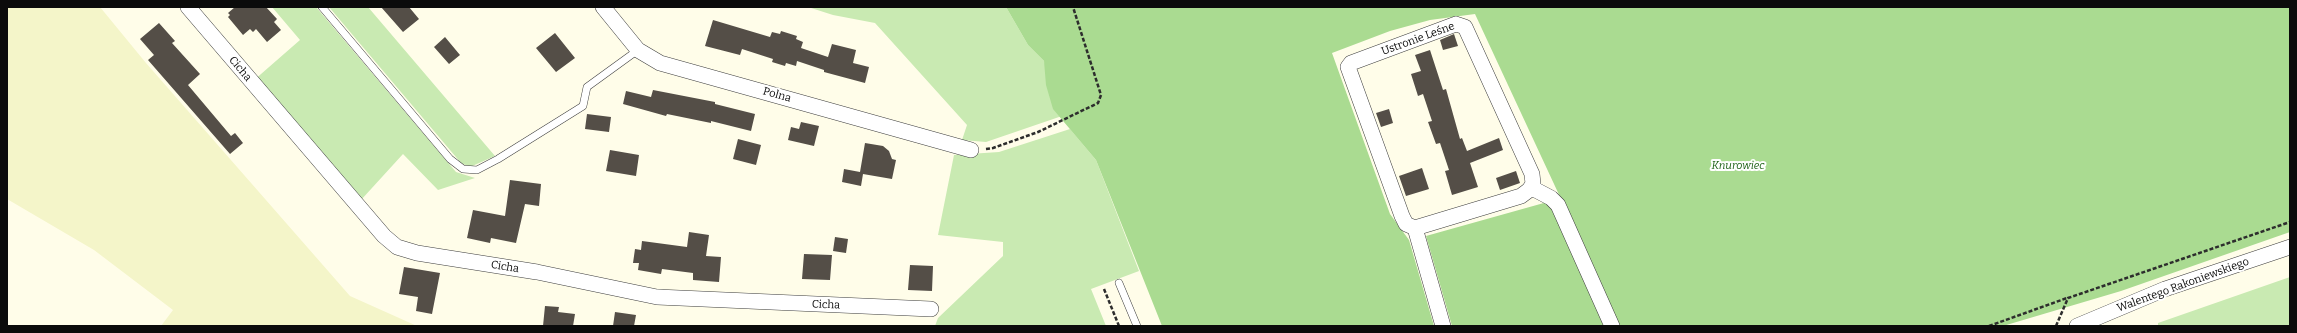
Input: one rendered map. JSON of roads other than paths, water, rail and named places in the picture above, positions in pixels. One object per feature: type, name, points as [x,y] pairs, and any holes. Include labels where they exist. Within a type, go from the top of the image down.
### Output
[{"type":"street","name":"Cicha","points":[[188,7],[384,236],[397,247],[417,253],[537,272],[657,297],[931,309]]},
{"type":"street","name":"Polna","points":[[603,7],[638,50],[660,63],[971,150]]},
{"type":"street","name":"Ustronie Leśne","points":[[1443,326],[1415,228],[1406,224],[1402,216],[1348,67],[1351,63],[1456,24],[1464,27],[1532,174],[1534,180],[1532,188]]},
{"type":"street","points":[[1415,228],[1521,196],[1532,188],[1551,198],[1558,205],[1612,326]]},
{"type":"street","name":"Walentego Rakoniewskiego","points":[[2077,326],[2160,291],[2290,247]]},
{"type":"lane","points":[[322,7],[450,159],[463,169],[477,170],[498,159],[583,106],[587,87],[638,50]]},
{"type":"lane","points":[[1119,282],[1137,326]]},
{"type":"park label","name":"Knurowiec","points":[[1738,166]]}]
